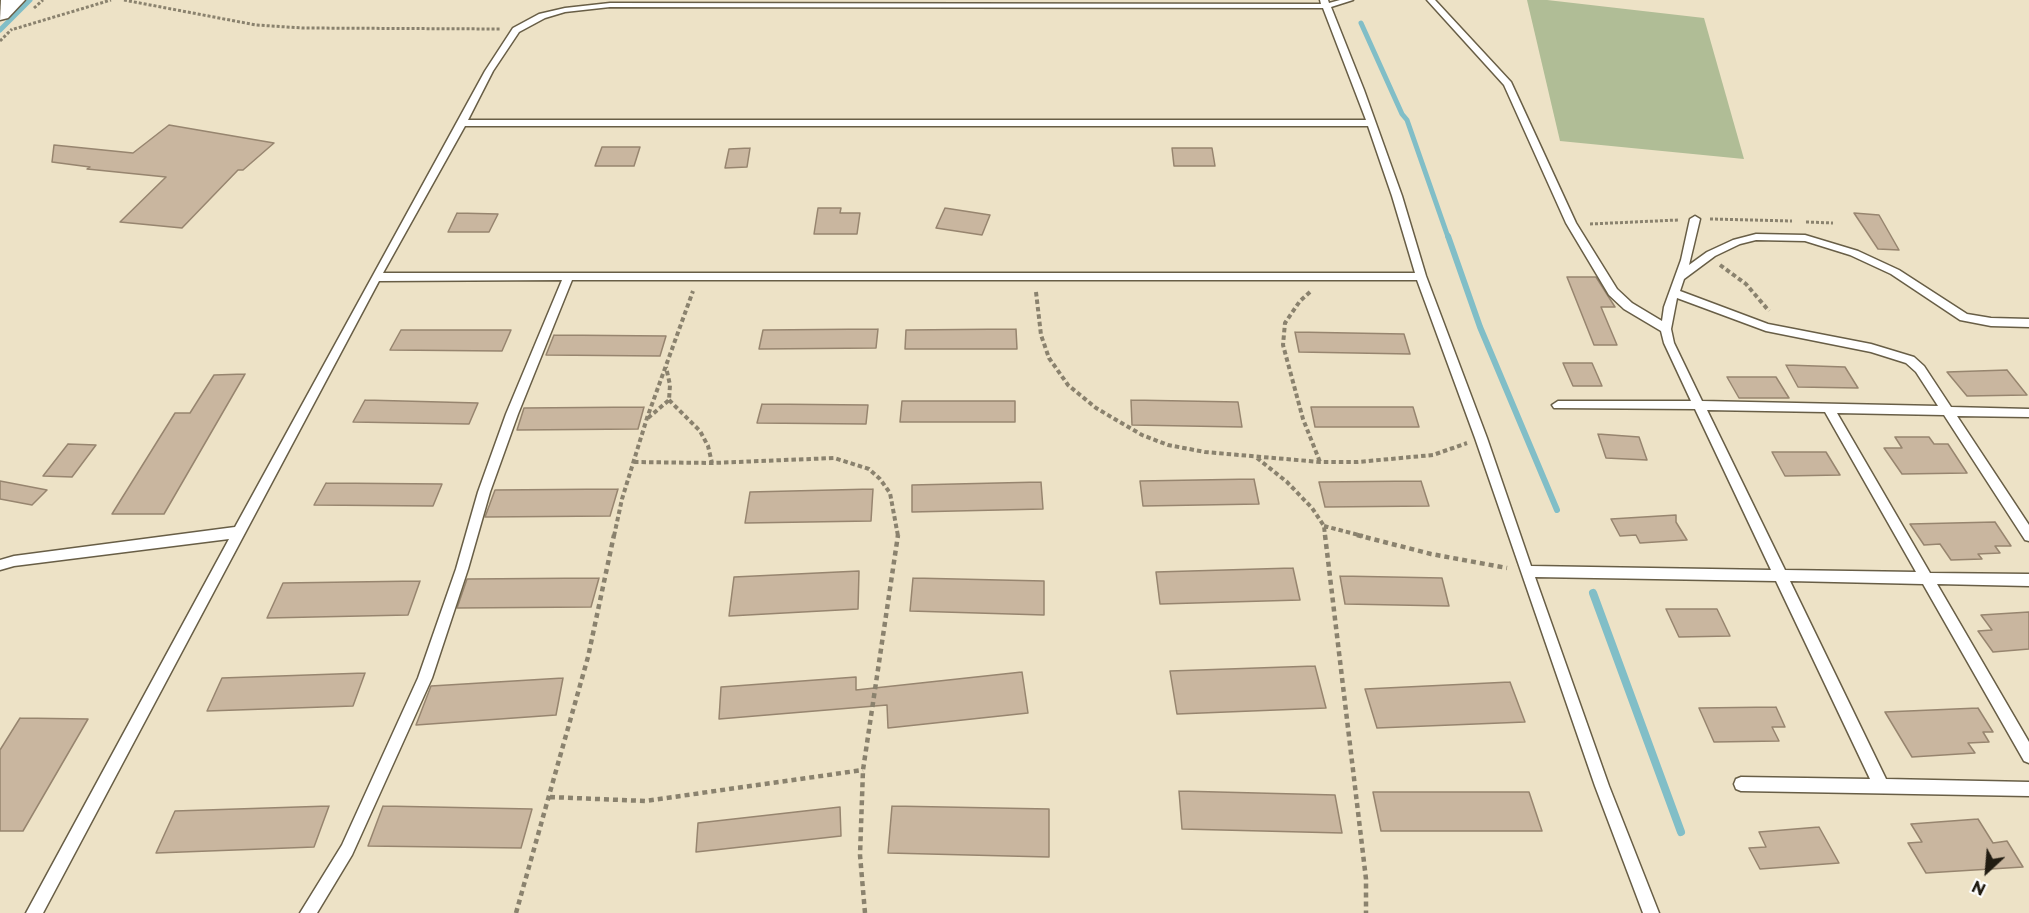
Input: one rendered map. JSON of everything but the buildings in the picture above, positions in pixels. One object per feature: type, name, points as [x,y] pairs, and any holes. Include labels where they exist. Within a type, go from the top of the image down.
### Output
[{"type":"highway","points":[[5,22],[14,0]]},
{"type":"lane","points":[[34,913],[376,277],[489,71],[516,30],[543,16],[565,10],[610,5],[1325,3],[1348,0]]},
{"type":"lane","points":[[1431,0],[1508,84],[1572,223],[1613,292],[1628,306],[1666,329]]},
{"type":"lane","points":[[1325,3],[1360,90],[1397,196],[1421,276],[1481,438],[1602,786],[1651,913]]},
{"type":"lane","points":[[462,123],[1370,123]]},
{"type":"lane","points":[[1695,219],[1669,307],[1666,329],[1675,358],[1783,576],[1881,785]]},
{"type":"lane","points":[[1679,278],[1706,257],[1737,242],[1756,237],[1805,238],[1833,245],[1895,272],[1964,317],[1992,322],[2029,323]]},
{"type":"lane","points":[[376,277],[1034,274],[1421,276]]},
{"type":"lane","points":[[308,913],[347,850],[425,678],[462,569],[484,492],[512,414],[569,276]]},
{"type":"lane","points":[[1674,293],[1744,320],[1871,348],[1910,360],[1920,369],[2029,536]]},
{"type":"lane","points":[[1558,405],[1699,405],[2029,413]]},
{"type":"lane","points":[[1829,409],[2029,756]]},
{"type":"lane","points":[[0,565],[14,561],[238,532]]},
{"type":"lane","points":[[1526,571],[2029,580]]},
{"type":"lane","points":[[1741,784],[2029,789]]},
{"type":"path","points":[[5,22],[111,0]]},
{"type":"path","points":[[124,0],[277,27],[516,30]]},
{"type":"path","points":[[1706,257],[1746,284],[1785,330]]},
{"type":"path","points":[[1034,274],[1041,335],[1049,358],[1068,385],[1096,408],[1142,435],[1168,445],[1205,453],[1320,462],[1358,462],[1433,455],[1481,438]]},
{"type":"path","points":[[1320,462],[1303,419],[1283,345],[1286,323],[1300,301],[1327,275]]},
{"type":"path","points":[[516,913],[588,657],[622,499],[647,418],[699,276]]},
{"type":"path","points":[[647,418],[669,400],[670,385],[665,367]]},
{"type":"path","points":[[669,400],[699,431],[708,446],[712,463]]},
{"type":"path","points":[[1256,457],[1287,482],[1312,508],[1324,526],[1334,629],[1366,879],[1366,913]]},
{"type":"path","points":[[634,462],[712,463],[834,458],[869,469],[890,493],[898,533],[863,770],[860,855],[865,913]]},
{"type":"path","points":[[1324,526],[1431,554],[1526,571]]},
{"type":"path","points":[[550,797],[645,801],[863,770]]},
{"type":"green space","points":[[1527,0],[1547,0],[1704,18],[1744,159],[1560,141]]},
{"type":"waterway","points":[[0,30],[30,0]]},
{"type":"waterway","points":[[1361,23],[1402,114],[1407,120],[1448,237]]},
{"type":"waterway","points":[[1448,236],[1480,327],[1557,510]]},
{"type":"waterway","points":[[1593,593],[1681,832]]}]
